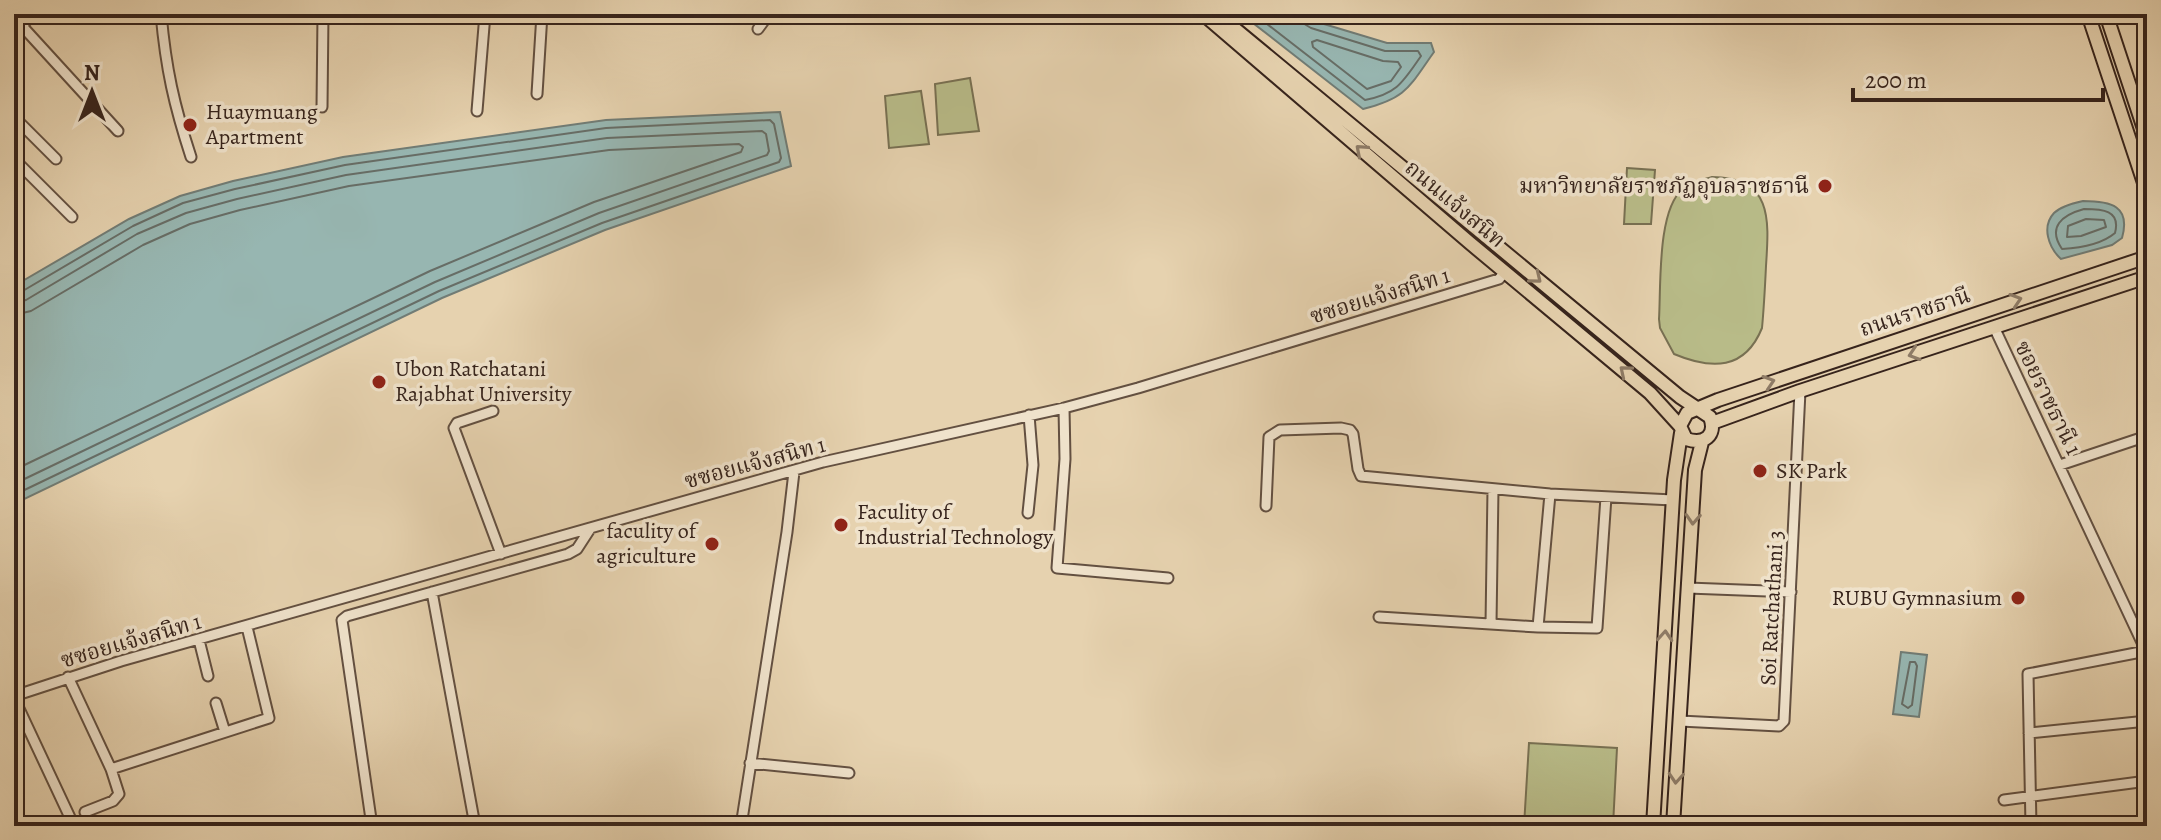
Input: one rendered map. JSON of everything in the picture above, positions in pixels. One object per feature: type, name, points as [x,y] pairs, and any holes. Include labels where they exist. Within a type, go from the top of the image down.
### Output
[{"type":"main road","name":"ถนนแจ้งสนิท","points":[[1203,14],[1650,393],[1681,430]]},
{"type":"main road","name":"ถนนแจ้งสนิท","points":[[1217,14],[1697,410]]},
{"type":"main road","points":[[2088,14],[2147,192]]},
{"type":"main road","points":[[2106,14],[2147,138]]},
{"type":"main road","name":"ถนนราชธานี","points":[[1697,410],[1797,373],[2147,257]]},
{"type":"main road","name":"ถนนราชธานี","points":[[1712,423],[2147,277]]},
{"type":"main road","points":[[1797,373],[1800,391]]},
{"type":"main road","points":[[1653,826],[1673,500],[1681,430],[1687,413],[1697,410],[1704,412],[1712,423],[1709,438],[1702,442],[1686,439],[1681,430]]},
{"type":"main road","points":[[1673,826],[1695,470],[1702,442]]},
{"type":"street","points":[[14,36],[32,14]]},
{"type":"street","points":[[161,14],[174,106],[191,157]]},
{"type":"street","points":[[322,107],[323,14]]},
{"type":"street","points":[[477,111],[485,14]]},
{"type":"street","points":[[537,94],[542,14]]},
{"type":"street","points":[[758,29],[769,14]]},
{"type":"street","points":[[22,26],[118,131]]},
{"type":"street","points":[[14,117],[56,159]]},
{"type":"street","points":[[14,159],[72,217]]},
{"type":"street","name":"ซซอยแจ้งสนิท 1","points":[[14,697],[68,677],[823,462],[1064,408],[1499,279],[1505,272]]},
{"type":"street","name":"ซอยราชธานี 1","points":[[1994,327],[2147,652]]},
{"type":"street","name":"Soi Ratchathani 3","points":[[1680,721],[1779,726],[1784,721],[1800,391]]},
{"type":"street","points":[[1064,408],[1065,459],[1057,568],[1168,578]]},
{"type":"street","points":[[493,411],[457,423],[454,428],[501,554]]},
{"type":"street","points":[[1028,513],[1033,465],[1029,415]]},
{"type":"street","points":[[1266,506],[1269,437],[1272,433],[1280,430],[1341,428],[1350,430],[1361,476],[1550,494],[1673,500]]},
{"type":"street","points":[[2060,465],[2147,436]]},
{"type":"street","points":[[741,826],[794,472]]},
{"type":"street","points":[[1491,624],[1493,489]]},
{"type":"street","points":[[1538,627],[1550,494]]},
{"type":"street","points":[[1379,617],[1597,628],[1606,497]]},
{"type":"street","points":[[372,826],[342,620],[347,616],[568,554],[577,549],[590,529]]},
{"type":"street","points":[[1688,588],[1791,592]]},
{"type":"street","points":[[432,592],[474,820],[440,826]]},
{"type":"street","points":[[111,769],[269,718],[247,627]]},
{"type":"street","points":[[199,640],[208,676]]},
{"type":"street","points":[[2031,826],[2028,674],[2147,652]]},
{"type":"street","points":[[68,677],[118,789],[117,798],[85,812]]},
{"type":"street","points":[[1662,681],[1682,682]]},
{"type":"street","points":[[14,697],[74,826]]},
{"type":"street","points":[[216,703],[225,732]]},
{"type":"street","points":[[2029,733],[2147,721]]},
{"type":"street","points":[[750,763],[849,773]]},
{"type":"street","points":[[2004,800],[2147,781]]},
{"type":"green space","points":[[970,78],[979,131],[938,135],[935,84]]},
{"type":"green space","points":[[921,91],[929,144],[889,148],[885,96]]},
{"type":"green space","points":[[1627,168],[1655,170],[1651,224],[1624,224]]},
{"type":"green space","points":[[1712,177],[1747,184],[1757,193],[1763,204],[1767,233],[1762,328],[1755,342],[1737,359],[1714,364],[1674,354],[1660,328],[1659,319],[1662,250],[1669,213],[1683,189]]},
{"type":"green space","points":[[1529,743],[1617,748],[1613,826],[1524,826]]},
{"type":"water","points":[[1261,14],[1301,14],[1314,21],[1387,43],[1431,43],[1434,52],[1406,90],[1378,105],[1363,109],[1253,23]]},
{"type":"water","points":[[780,112],[791,166],[605,230],[442,298],[14,504],[14,286],[129,219],[180,196],[343,157],[606,120]]},
{"type":"water","points":[[2083,201],[2110,204],[2121,212],[2124,219],[2122,238],[2112,245],[2061,259],[2048,237],[2050,219],[2060,208]]},
{"type":"water","points":[[1901,652],[1927,655],[1919,717],[1893,714]]},
{"type":"place","name":"Huaymuang Apartment","points":[[190,125]]},
{"type":"place","name":"มหาวิทยาลัยราชภัฏอุบลราชธานี","points":[[1825,186]]},
{"type":"place","name":"Ubon Ratchatani Rajabhat University","points":[[379,382]]},
{"type":"place","name":"SK Park","points":[[1760,471]]},
{"type":"place","name":"Faculity of Industrial Technology","points":[[841,525]]},
{"type":"place","name":"faculity of agriculture","points":[[712,544]]},
{"type":"place","name":"RUBU Gymnasium","points":[[2018,598]]}]
